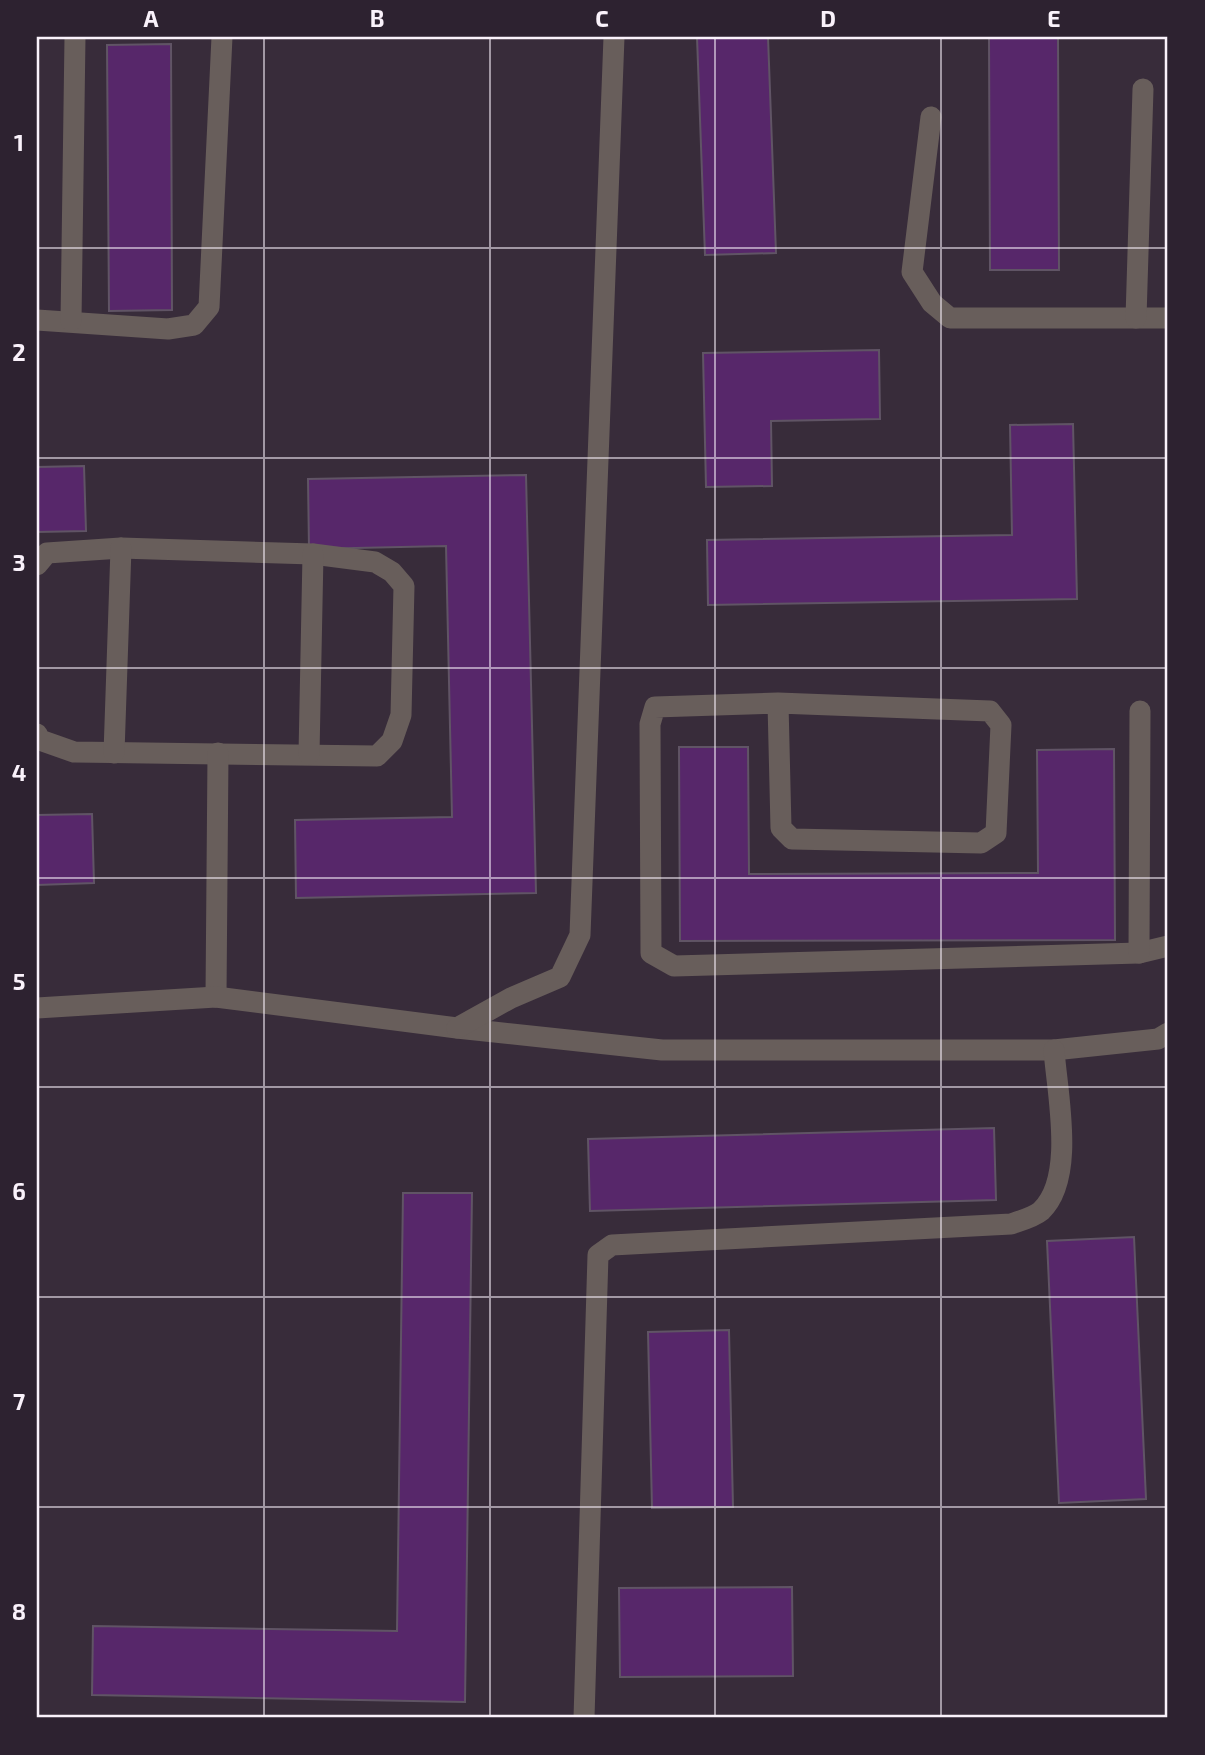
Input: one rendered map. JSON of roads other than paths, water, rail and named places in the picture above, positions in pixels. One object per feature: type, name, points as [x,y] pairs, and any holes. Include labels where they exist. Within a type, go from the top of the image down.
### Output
[{"type":"lane","points":[[71,321],[75,37]]},
{"type":"lane","points":[[37,320],[168,329],[194,325],[209,307],[222,37]]},
{"type":"lane","points":[[457,1028],[511,998],[560,977],[580,935],[614,37]]},
{"type":"lane","points":[[1136,318],[1143,89]]},
{"type":"lane","points":[[931,117],[912,272],[932,303],[950,318],[1168,318]]},
{"type":"lane","points":[[114,752],[121,548]]},
{"type":"lane","points":[[37,565],[47,553],[121,548],[226,554],[313,554],[375,562],[393,572],[404,586],[401,715],[392,741],[377,756],[74,752],[40,740],[37,734]]},
{"type":"lane","points":[[309,754],[313,554]]},
{"type":"lane","points":[[778,703],[781,828],[792,839],[981,844],[996,834],[1001,724],[990,711],[778,703],[654,707],[650,724],[651,953],[674,966],[1139,953],[1168,946]]},
{"type":"lane","points":[[1139,953],[1140,710]]},
{"type":"lane","points":[[216,997],[218,753]]},
{"type":"lane","points":[[37,1009],[216,997],[457,1028],[662,1050],[1054,1050],[1158,1039],[1168,1033]]},
{"type":"lane","points":[[584,1718],[598,1255],[612,1245],[1011,1224],[1040,1212],[1054,1192],[1062,1168],[1054,1050]]}]
